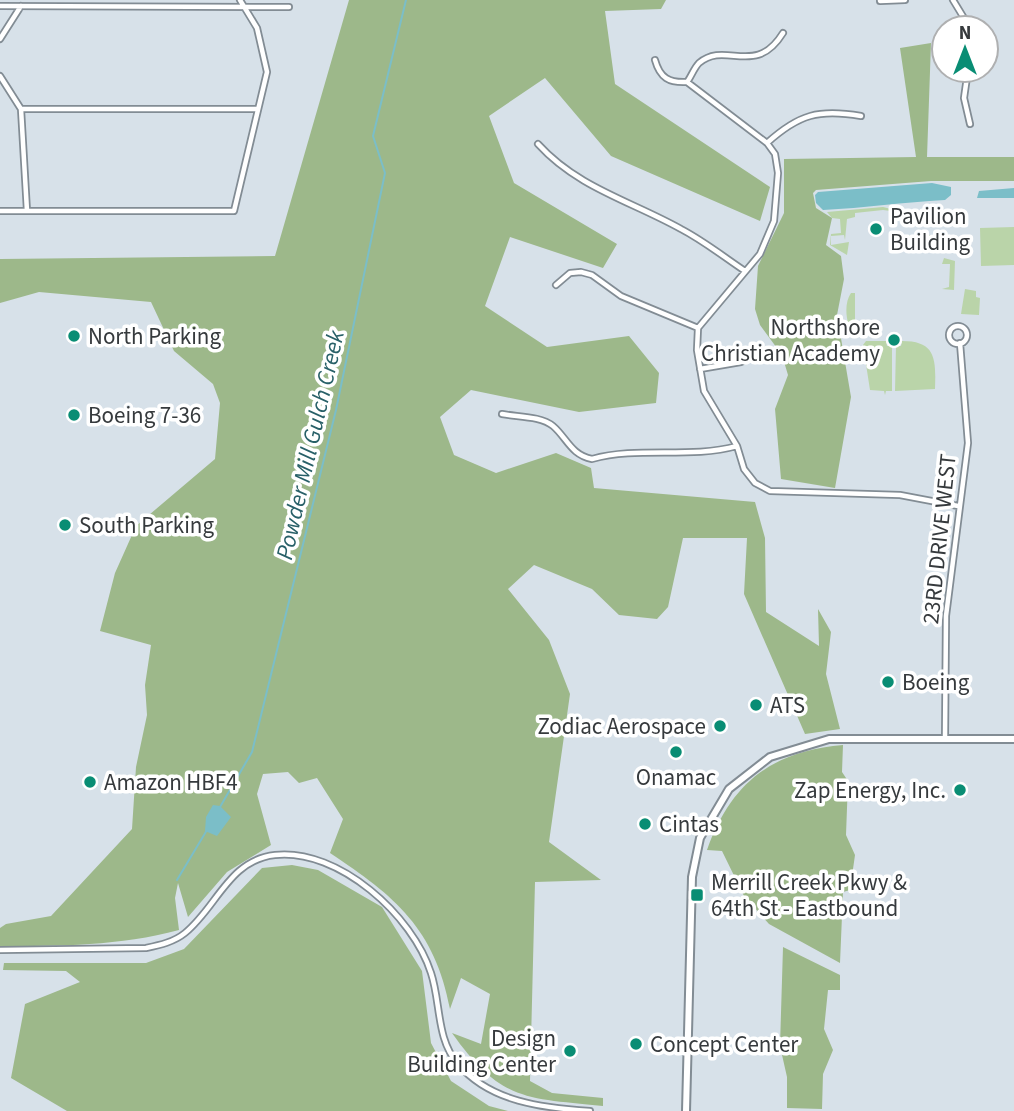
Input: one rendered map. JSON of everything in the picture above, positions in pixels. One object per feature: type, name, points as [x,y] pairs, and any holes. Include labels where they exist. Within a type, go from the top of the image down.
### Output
[{"type":"street","points":[[880,1],[905,0]]},
{"type":"street","points":[[0,212],[234,211],[267,72],[265,51],[257,28],[241,3]]},
{"type":"street","points":[[0,6],[241,3],[289,7]]},
{"type":"street","points":[[0,39],[21,6]]},
{"type":"street","points":[[687,82],[699,64],[712,57],[759,56],[769,52],[783,33]]},
{"type":"street","points":[[655,60],[659,72],[674,83],[687,82],[767,143],[775,154],[779,199],[774,221],[760,254],[698,328],[704,391],[737,446],[744,469],[755,484],[769,491],[900,495],[958,506]]},
{"type":"street","points":[[0,76],[21,109],[27,211]]},
{"type":"street","points":[[966,84],[964,98],[971,124]]},
{"type":"street","points":[[21,109],[257,109]]},
{"type":"street","points":[[767,143],[793,121],[816,114],[837,112],[861,116]]},
{"type":"street","points":[[538,144],[556,163],[581,181],[683,230],[745,271]]},
{"type":"street","points":[[556,285],[570,273],[592,275],[621,296],[698,328]]},
{"type":"street","name":"23RD DRIVE WEST","points":[[945,739],[946,616],[968,443],[960,343]]},
{"type":"street","points":[[700,369],[741,362]]},
{"type":"street","points":[[502,414],[544,421],[554,427],[574,451],[592,459],[609,453],[714,452],[737,446]]},
{"type":"street","points":[[686,1111],[692,877],[700,838],[729,789],[756,765],[810,742],[848,738],[1014,739]]},
{"type":"street","points":[[0,950],[146,948],[162,945],[185,933],[242,868],[259,858],[274,855],[308,858],[351,878],[392,907],[430,970],[447,1045],[454,1060],[472,1078],[509,1099],[531,1105],[590,1111]]},
{"type":"green space","points":[[349,0],[666,0],[661,9],[605,11],[615,84],[770,187],[760,221],[611,156],[545,78],[489,116],[514,183],[617,244],[603,268],[510,237],[485,306],[547,347],[629,336],[659,373],[656,403],[579,412],[471,390],[440,417],[454,455],[496,473],[556,453],[591,468],[594,488],[755,502],[765,538],[766,612],[819,646],[818,609],[831,632],[826,674],[840,729],[805,734],[744,594],[747,538],[683,538],[668,607],[657,619],[619,615],[592,589],[534,565],[508,589],[549,640],[570,694],[549,842],[601,880],[535,882],[530,1081],[552,1093],[603,1098],[603,1106],[534,1098],[517,1092],[485,1072],[469,1056],[452,1033],[481,1044],[490,994],[461,978],[450,1009],[434,957],[409,917],[374,884],[330,853],[343,819],[317,778],[299,783],[288,772],[263,774],[257,794],[271,845],[227,872],[188,917],[178,883],[175,898],[179,930],[112,942],[0,946],[0,928],[6,924],[51,916],[132,829],[136,767],[147,715],[145,685],[151,645],[100,631],[115,573],[136,526],[215,459],[220,403],[213,384],[174,351],[151,302],[39,292],[0,303],[0,259],[275,256]]},
{"type":"green space","points":[[930,43],[927,157],[1014,157],[1014,181],[931,181],[816,190],[813,193],[816,208],[832,218],[826,245],[841,256],[844,279],[837,315],[851,397],[835,488],[781,479],[775,409],[788,375],[782,355],[760,325],[755,309],[758,266],[784,213],[784,159],[916,157],[900,48]]},
{"type":"green space","points":[[883,207],[907,213],[883,210],[855,213],[855,217],[847,219],[845,240],[844,235],[831,236],[831,245],[849,242],[847,255],[830,245],[831,234],[841,233],[840,219],[832,218],[827,212]]},
{"type":"green space","points":[[1014,227],[1014,265],[981,266],[980,228]]},
{"type":"green space","points":[[906,235],[954,235],[954,250],[906,250]]},
{"type":"green space","points":[[944,258],[955,261],[954,290],[942,289],[949,287],[950,264],[942,264]]},
{"type":"green space","points":[[965,289],[976,291],[976,297],[980,298],[979,315],[961,314]]},
{"type":"green space","points":[[851,293],[855,293],[855,336],[849,327],[847,315],[847,303]]},
{"type":"green space","points":[[866,341],[886,341],[887,346],[892,346],[892,391],[886,391],[885,395],[884,391],[870,390],[863,345]]},
{"type":"green space","points":[[902,341],[922,344],[928,348],[934,361],[935,389],[895,391],[896,346],[901,346]]},
{"type":"green space","points":[[843,745],[842,772],[848,781],[846,835],[855,855],[850,890],[843,892],[840,963],[769,924],[744,896],[722,851],[707,850],[728,806],[757,775],[775,763],[795,755],[818,748]]},
{"type":"green space","points":[[292,865],[318,870],[382,907],[422,971],[431,1043],[451,1081],[489,1106],[508,1111],[67,1111],[11,1078],[25,1004],[80,982],[66,971],[3,970],[4,963],[146,963],[184,949],[262,868]]},
{"type":"green space","points":[[783,947],[840,975],[840,990],[828,990],[824,1029],[833,1050],[823,1074],[822,1109],[787,1108],[787,1077],[780,1046]]},
{"type":"water","points":[[932,183],[951,187],[951,195],[945,200],[823,210],[816,203],[815,195],[818,192]]},
{"type":"water","points":[[1014,188],[1014,198],[977,198],[979,191]]},
{"type":"water","points":[[213,805],[220,806],[231,817],[217,836],[205,831],[206,817]]},
{"type":"waterway","name":"Powder Mill Gulch Creek","points":[[220,807],[252,752],[336,410],[385,173],[373,136],[406,0]]},
{"type":"waterway","name":"Powder Mill Gulch Creek","points":[[177,880],[207,830]]},
{"type":"place","name":"Pavilion Building","points":[[876,229]]},
{"type":"place","name":"North Parking","points":[[74,336]]},
{"type":"place","name":"Northshore Christian Academy","points":[[894,340]]},
{"type":"place","name":"Boeing 7-36","points":[[74,415]]},
{"type":"place","name":"South Parking","points":[[65,525]]},
{"type":"place","name":"Boeing","points":[[888,682]]},
{"type":"place","name":"ATS","points":[[756,705]]},
{"type":"place","name":"Zodiac Aerospace","points":[[720,726]]},
{"type":"place","name":"Onamac","points":[[676,752]]},
{"type":"place","name":"Amazon HBF4","points":[[90,782]]},
{"type":"place","name":"Zap Energy, Inc.","points":[[960,790]]},
{"type":"place","name":"Cintas","points":[[645,824]]},
{"type":"place","name":"Merrill Creek Pkwy & 64th St - Eastbound","points":[[697,895]]},
{"type":"place","name":"Concept Center","points":[[636,1044]]},
{"type":"place","name":"Design Building Center","points":[[570,1051]]}]
